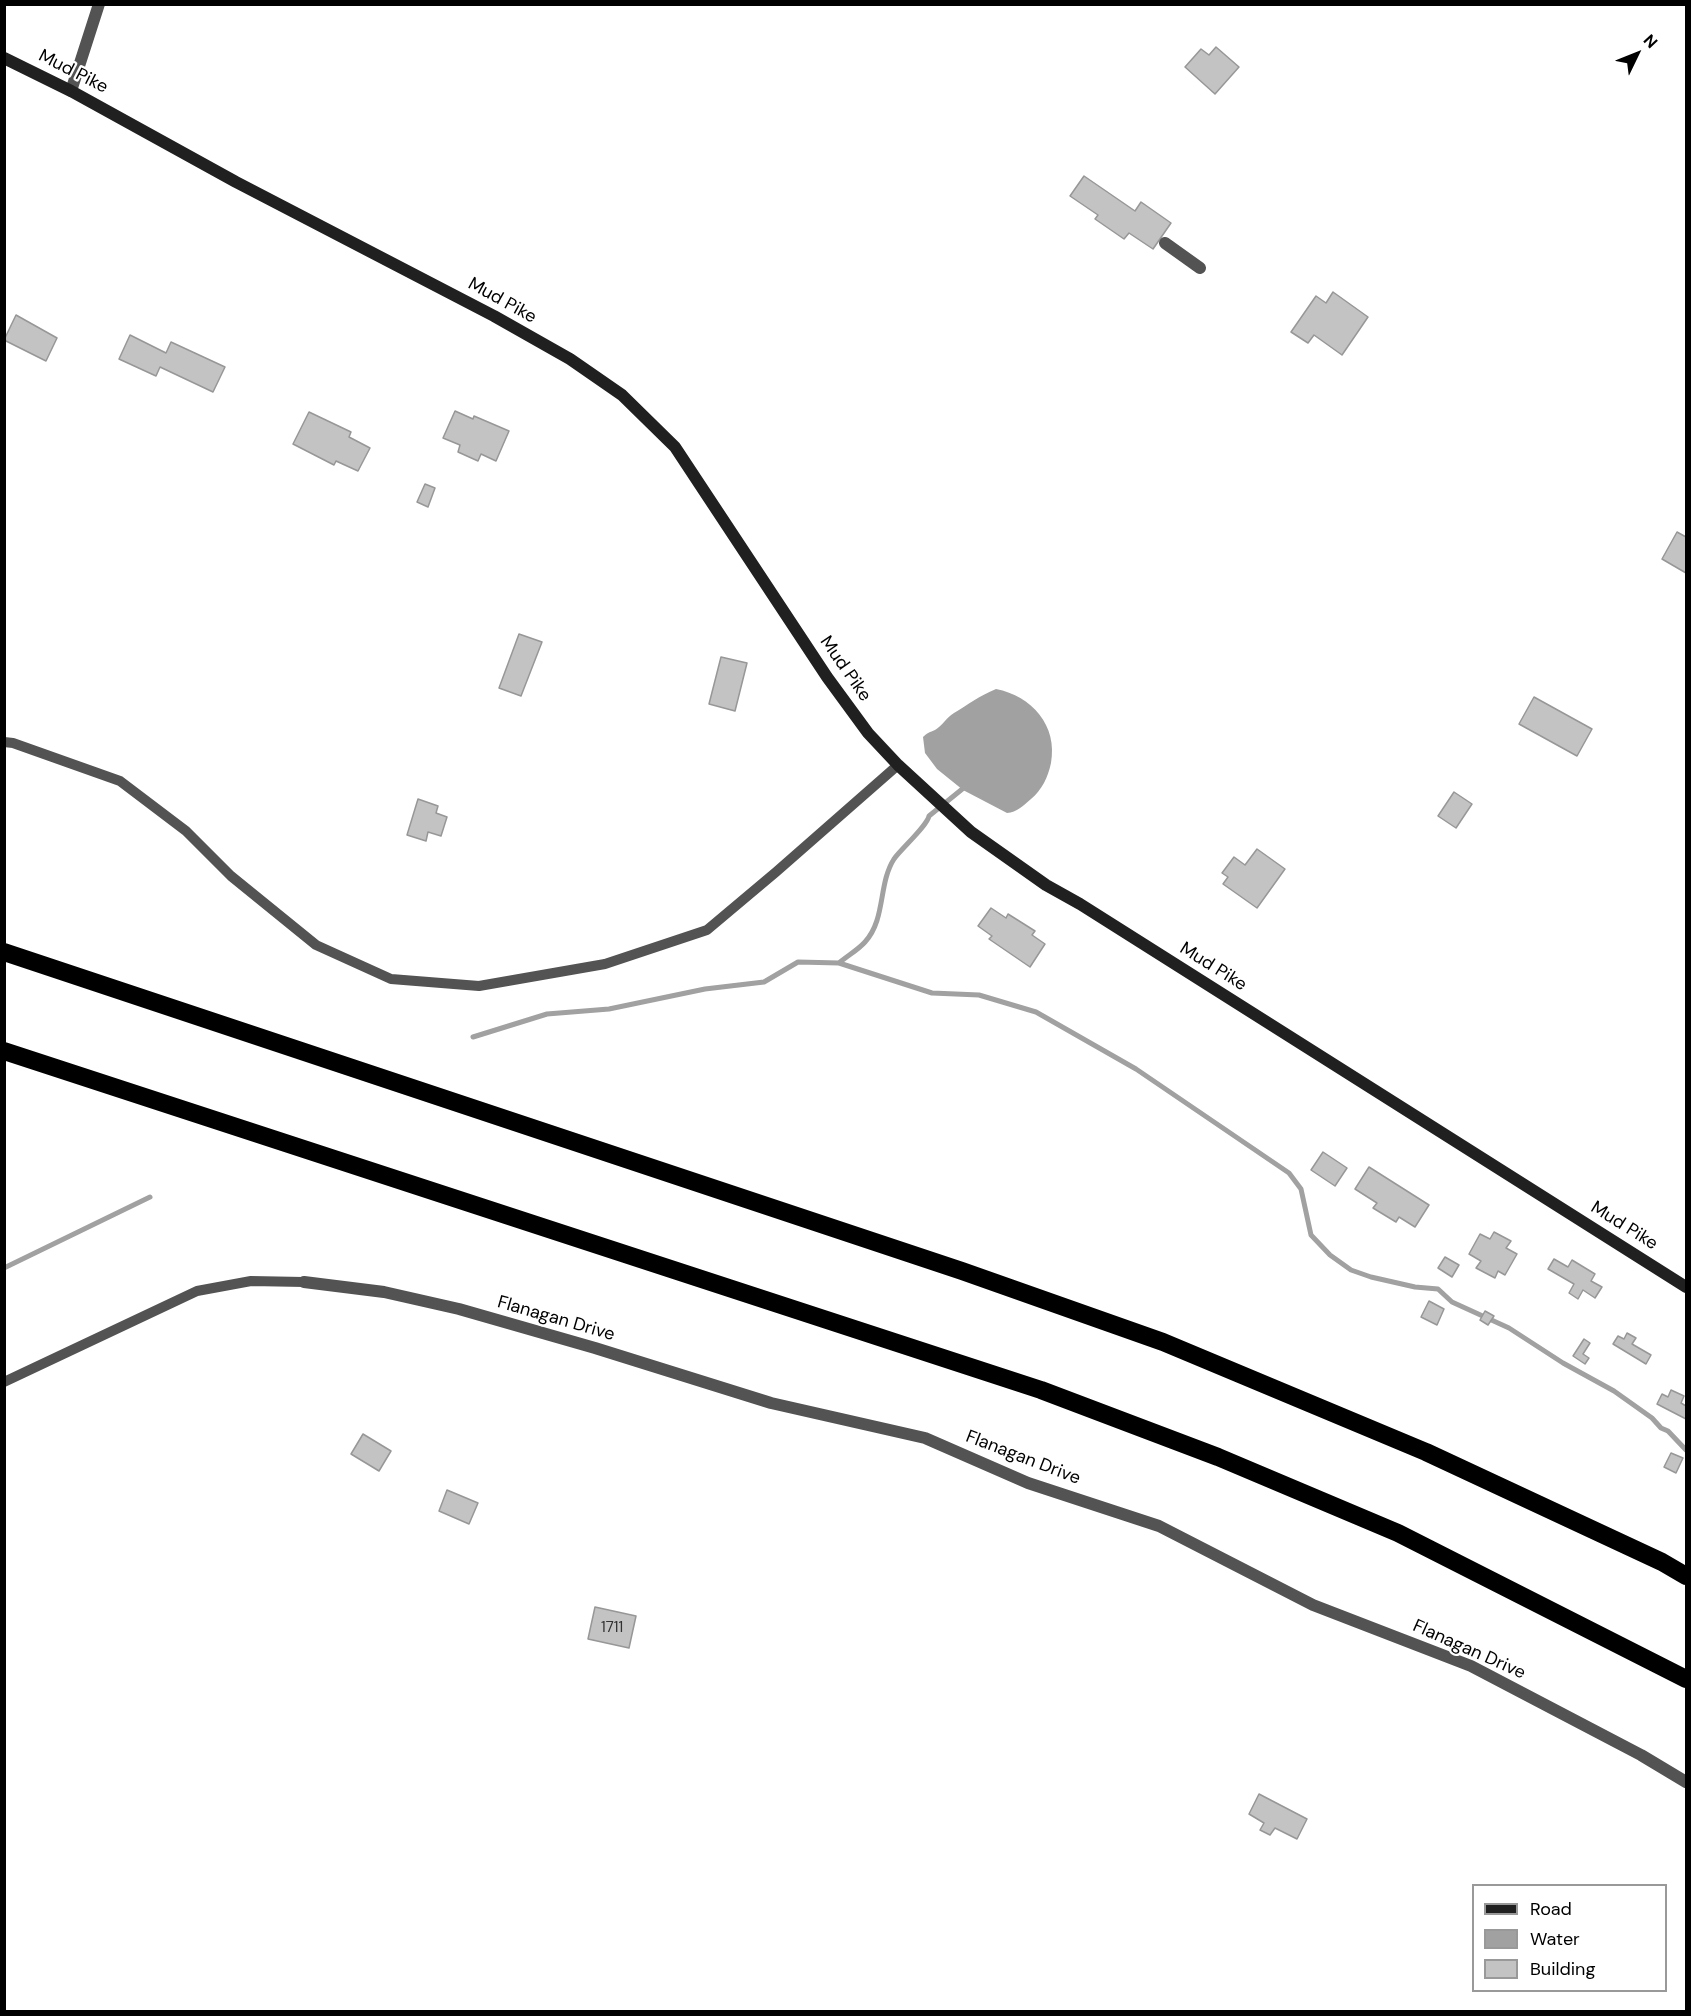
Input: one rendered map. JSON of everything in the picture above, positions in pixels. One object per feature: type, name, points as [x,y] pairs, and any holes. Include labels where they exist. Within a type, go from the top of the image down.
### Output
[{"type":"highway","points":[[4,952],[963,1271],[1163,1342],[1426,1452],[1662,1562],[1686,1576]]},
{"type":"highway","points":[[4,1051],[1041,1390],[1218,1457],[1398,1533],[1686,1678]]},
{"type":"street","points":[[71,91],[99,4]]},
{"type":"street","name":"Mud Pike","points":[[4,58],[71,91],[236,182],[494,316],[570,359],[622,395],[675,447],[827,677],[868,733],[898,765],[970,832],[1046,885],[1091,910],[1686,1287]]},
{"type":"street","points":[[1165,243],[1200,268]]},
{"type":"street","name":"Flanagan Drive","points":[[304,1282],[384,1292],[459,1309],[595,1348],[771,1403],[925,1438],[1028,1483],[1159,1526],[1313,1605],[1471,1666],[1641,1755],[1686,1782]]},
{"type":"lane","points":[[4,742],[13,743],[120,781],[186,831],[231,876],[316,945],[391,979],[479,986],[605,964],[707,930],[898,765]]},
{"type":"lane","points":[[4,1382],[197,1292],[251,1281],[304,1282]]},
{"type":"water","points":[[996,689],[1021,698],[1040,715],[1046,725],[1052,749],[1050,768],[1041,787],[1023,806],[1007,813],[963,790],[937,769],[925,753],[923,737],[938,728],[954,713]]},
{"type":"building","points":[[1216,47],[1239,67],[1215,94],[1185,67],[1201,49],[1209,55]]},
{"type":"building","points":[[1084,176],[1135,211],[1141,202],[1171,223],[1153,249],[1129,233],[1124,239],[1095,219],[1098,215],[1070,196]]},
{"type":"building","points":[[1333,292],[1368,317],[1342,355],[1314,335],[1308,343],[1291,332],[1316,296],[1326,303]]},
{"type":"building","points":[[16,315],[57,338],[46,361],[4,340]]},
{"type":"building","points":[[130,335],[166,353],[171,342],[225,367],[213,392],[160,367],[156,376],[119,359]]},
{"type":"building","points":[[455,411],[473,419],[474,416],[509,431],[496,461],[481,454],[478,461],[458,452],[460,445],[443,438]]},
{"type":"building","points":[[309,412],[351,432],[349,437],[370,448],[358,471],[336,461],[334,465],[293,444]]},
{"type":"building","points":[[425,484],[435,488],[428,507],[417,502]]},
{"type":"building","points":[[1677,532],[1686,537],[1686,573],[1662,559]]},
{"type":"building","points":[[519,634],[542,642],[521,696],[499,688]]},
{"type":"building","points":[[721,657],[747,663],[735,711],[709,704]]},
{"type":"building","points":[[1534,697],[1592,729],[1577,756],[1519,724]]},
{"type":"building","points":[[1454,792],[1472,804],[1456,828],[1438,816]]},
{"type":"building","points":[[418,799],[438,806],[436,813],[447,817],[441,836],[428,832],[426,841],[407,835]]},
{"type":"building","points":[[1257,849],[1285,869],[1257,908],[1223,884],[1228,877],[1222,873],[1234,857],[1245,865]]},
{"type":"building","points":[[991,908],[1006,918],[1008,914],[1035,931],[1032,935],[1045,944],[1030,967],[989,939],[992,936],[978,926]]},
{"type":"building","points":[[1323,1152],[1347,1168],[1335,1186],[1311,1170]]},
{"type":"building","points":[[1369,1167],[1429,1205],[1415,1227],[1399,1217],[1396,1222],[1373,1208],[1377,1203],[1355,1189]]},
{"type":"building","points":[[1494,1232],[1511,1241],[1506,1248],[1517,1254],[1505,1275],[1498,1271],[1495,1278],[1476,1268],[1481,1261],[1469,1254],[1480,1234],[1490,1239]]},
{"type":"building","points":[[1445,1257],[1459,1265],[1452,1277],[1438,1268]]},
{"type":"building","points":[[1554,1259],[1568,1267],[1572,1260],[1595,1274],[1591,1281],[1602,1287],[1595,1298],[1583,1290],[1578,1299],[1569,1293],[1574,1284],[1548,1269]]},
{"type":"building","points":[[1429,1301],[1444,1309],[1437,1325],[1421,1317]]},
{"type":"building","points":[[1485,1311],[1494,1316],[1488,1325],[1480,1320]]},
{"type":"building","points":[[1627,1333],[1636,1338],[1632,1344],[1651,1355],[1646,1364],[1613,1344],[1618,1336],[1624,1339]]},
{"type":"building","points":[[1584,1339],[1590,1343],[1583,1354],[1589,1358],[1585,1364],[1573,1356]]},
{"type":"building","points":[[1671,1390],[1684,1396],[1681,1403],[1686,1406],[1686,1419],[1657,1404],[1662,1394],[1668,1397]]},
{"type":"building","points":[[363,1434],[391,1451],[379,1471],[351,1454]]},
{"type":"building","points":[[1671,1453],[1683,1458],[1676,1473],[1664,1467]]},
{"type":"building","points":[[447,1490],[478,1503],[469,1524],[439,1511]]},
{"type":"building","points":[[595,1607],[636,1616],[629,1648],[588,1639]]},
{"type":"building","points":[[1259,1794],[1307,1819],[1297,1839],[1275,1828],[1270,1835],[1260,1830],[1264,1823],[1249,1814]]},
{"type":"waterway","points":[[839,963],[862,945],[872,933],[886,879],[894,859],[924,825],[929,816],[966,786]]},
{"type":"waterway","points":[[473,1037],[547,1014],[609,1009],[705,989],[764,982],[798,962],[839,963],[932,993],[979,995],[1036,1012],[1136,1069],[1289,1173],[1301,1189],[1311,1235],[1330,1255],[1351,1270],[1415,1287],[1438,1289],[1452,1302],[1509,1328],[1563,1363],[1614,1391],[1668,1431],[1686,1450]]},
{"type":"waterway","points":[[4,1268],[150,1197]]}]
